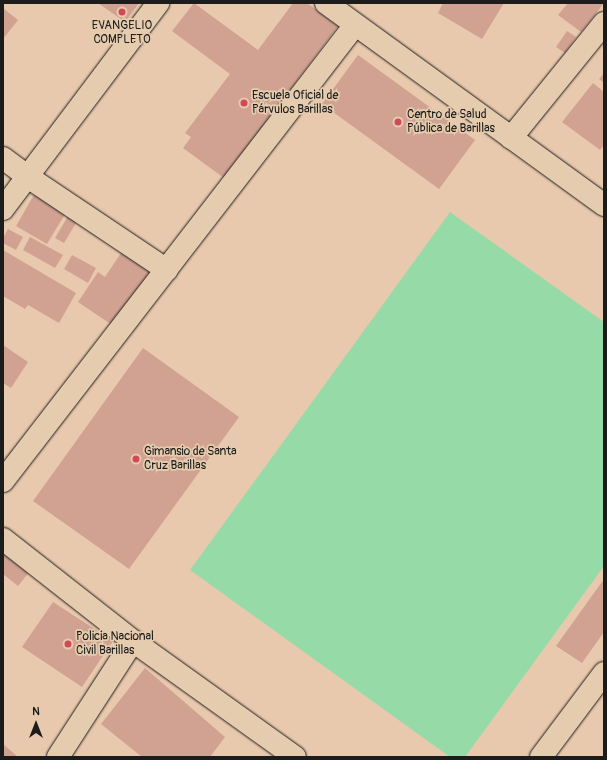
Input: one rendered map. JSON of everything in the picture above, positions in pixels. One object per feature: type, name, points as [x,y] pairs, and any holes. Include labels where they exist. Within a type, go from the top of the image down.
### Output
[{"type":"street","points":[[3,209],[158,3]]},
{"type":"street","points":[[326,3],[604,205]]},
{"type":"street","points":[[511,138],[604,23]]},
{"type":"street","points":[[3,481],[355,25]]},
{"type":"street","points":[[3,158],[28,177],[166,270]]},
{"type":"street","points":[[3,539],[133,641],[295,757]]},
{"type":"street","points":[[58,757],[133,641]]},
{"type":"street","points":[[541,757],[604,673]]},
{"type":"green space","points":[[450,212],[604,322],[604,566],[465,757],[450,757],[190,570]]},
{"type":"building","name":"EVANGELIO COMPLETO","points":[[98,3],[139,3],[125,22]]},
{"type":"building","name":"Escuela Oficial de Párvulos Barillas","points":[[194,3],[258,50],[293,3],[307,3],[338,26],[224,178],[183,148],[191,137],[185,133],[230,74],[172,31]]},
{"type":"building","points":[[443,3],[504,3],[482,39],[438,13]]},
{"type":"building","points":[[568,3],[604,3],[581,32],[558,15]]},
{"type":"building","points":[[3,8],[18,20],[3,39]]},
{"type":"building","points":[[567,31],[576,37],[565,53],[556,47]]},
{"type":"building","name":"Centro de Salud Pública de Barillas","points":[[358,55],[475,140],[439,189],[322,104]]},
{"type":"building","points":[[604,73],[604,83],[599,79]]},
{"type":"building","points":[[593,83],[604,92],[604,145],[600,150],[562,122]]},
{"type":"building","points":[[35,193],[67,211],[47,244],[16,226]]},
{"type":"building","points":[[70,213],[79,218],[64,243],[55,238]]},
{"type":"building","points":[[8,229],[23,237],[16,250],[3,243],[3,238]]},
{"type":"building","points":[[30,237],[63,255],[55,268],[23,250]]},
{"type":"building","points":[[125,247],[159,270],[118,329],[78,302],[98,272],[105,277]]},
{"type":"building","points":[[3,250],[76,293],[59,323],[28,305],[25,309],[3,296]]},
{"type":"building","points":[[72,255],[96,268],[88,283],[64,269]]},
{"type":"building","points":[[3,345],[28,362],[11,388],[3,383]]},
{"type":"building","name":"Gimansio de Santa Cruz Barillas","points":[[143,348],[239,417],[129,569],[33,501]]},
{"type":"building","points":[[3,542],[34,566],[18,586],[3,574]]},
{"type":"building","points":[[604,579],[604,632],[582,663],[556,646]]},
{"type":"building","name":"Policia Nacional Civil Barillas","points":[[53,602],[113,641],[82,687],[22,647]]},
{"type":"building","points":[[145,668],[225,737],[210,757],[142,757],[101,724]]},
{"type":"building","points":[[3,744],[18,757],[3,757]]},
{"type":"place","name":"EVANGELIO COMPLETO","points":[[122,12]]},
{"type":"place","name":"Escuela Oficial de Párvulos Barillas","points":[[244,103]]},
{"type":"place","name":"Centro de Salud Pública de Barillas","points":[[398,122]]},
{"type":"place","name":"Gimansio de Santa Cruz Barillas","points":[[136,459]]},
{"type":"place","name":"Policia Nacional Civil Barillas","points":[[68,644]]}]
